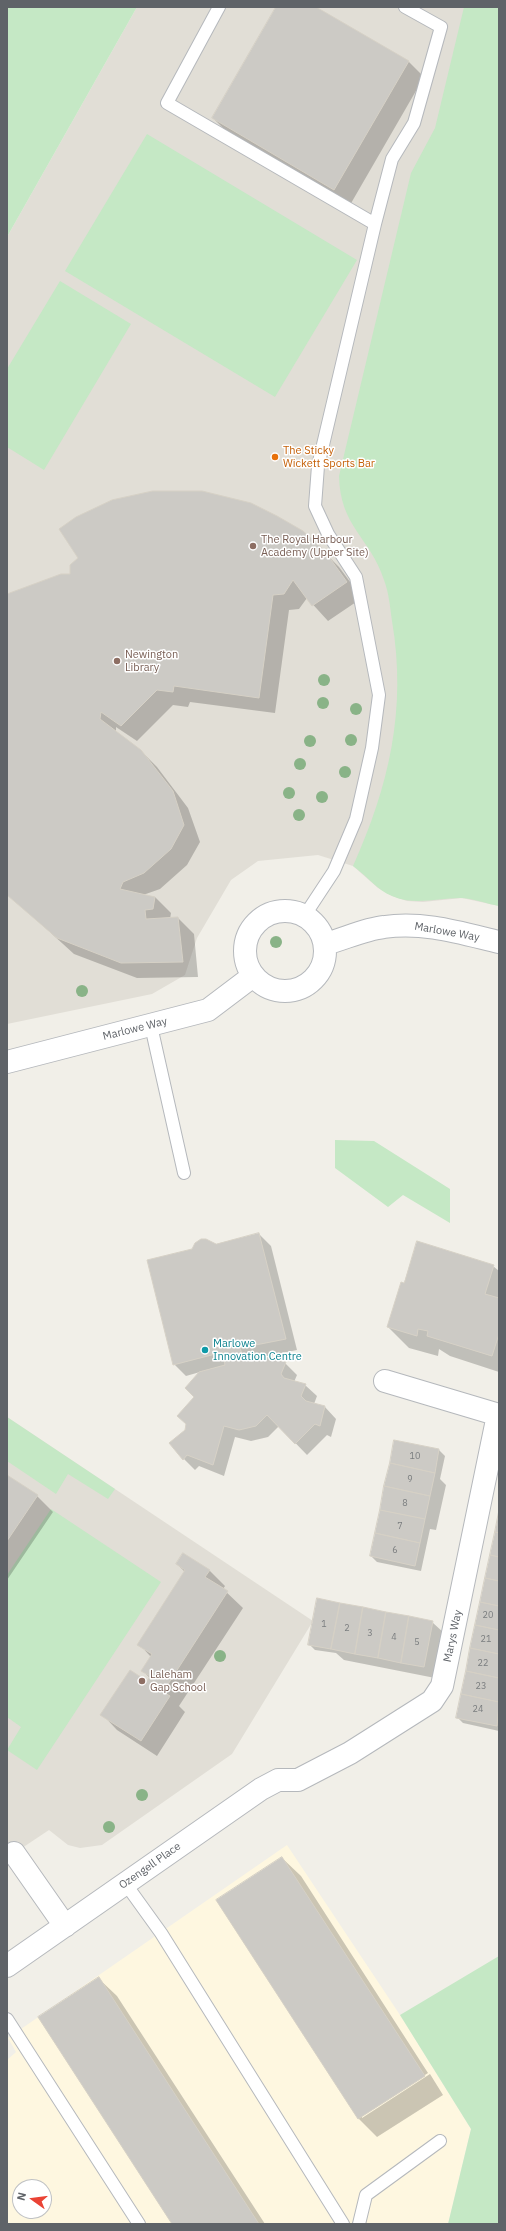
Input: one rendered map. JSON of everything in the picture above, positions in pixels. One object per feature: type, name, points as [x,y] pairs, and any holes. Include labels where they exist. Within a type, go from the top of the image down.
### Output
[{"type":"street","points":[[278,911],[292,911],[305,915],[318,928],[325,944],[325,957],[321,970],[313,981],[302,988],[289,992],[276,990],[263,985],[253,976],[247,964],[245,950],[248,936],[254,925],[265,916],[278,911]]},
{"type":"street","name":"Marlowe Way","points":[[325,944],[383,927],[414,925],[447,930],[499,942]]},
{"type":"street","name":"Marlowe Way","points":[[7,1062],[208,1010],[253,976]]},
{"type":"street","name":"Marys Way","points":[[298,1780],[350,1753],[432,1701],[442,1686],[498,1415],[385,1381]]},
{"type":"street","name":"Ozengell Place","points":[[7,1966],[260,1789],[278,1780],[298,1780]]},
{"type":"street","points":[[10,1849],[64,1926]]},
{"type":"lane","points":[[219,7],[167,103],[375,224]]},
{"type":"lane","points":[[305,915],[334,871],[356,819],[372,748],[379,695],[356,577],[328,534],[315,506],[318,466],[375,224],[392,159],[414,123],[441,27],[405,7]]},
{"type":"lane","points":[[150,1026],[184,1173]]},
{"type":"lane","points":[[125,1884],[166,1939],[343,2224]]},
{"type":"lane","points":[[7,2019],[139,2224]]},
{"type":"lane","points":[[359,2224],[366,2194],[440,2141]]},
{"type":"shaded area","name":"The Royal Harbour Academy (Upper Site)","points":[[137,7],[499,7],[499,906],[462,898],[423,902],[407,901],[392,896],[378,888],[353,866],[318,855],[258,861],[231,880],[197,938],[185,975],[152,994],[7,1024],[7,237]]},
{"type":"shaded area","name":"Laleham Gap School","points":[[7,1417],[313,1621],[232,1754],[102,1845],[80,1848],[68,1845],[49,1830],[7,1858]]},
{"type":"shaded area","points":[[287,1845],[400,2015],[471,2129],[448,2224],[7,2224],[7,2060],[16,2052],[8,2038]]},
{"type":"green space","points":[[7,7],[137,7],[7,237]]},
{"type":"green space","points":[[464,7],[499,7],[499,906],[465,898],[426,901],[409,901],[401,899],[382,890],[353,866],[366,836],[376,806],[385,777],[392,746],[396,716],[396,654],[386,585],[378,565],[344,508],[339,476],[411,173],[435,128]]},
{"type":"green space","points":[[147,134],[357,260],[275,397],[65,271]]},
{"type":"green space","points":[[60,281],[131,324],[44,470],[7,447],[7,369]]},
{"type":"green space","points":[[335,1140],[374,1141],[450,1189],[450,1223],[403,1195],[388,1207],[335,1168]]},
{"type":"green space","points":[[7,1417],[115,1489],[108,1499],[68,1474],[56,1494],[7,1461]]},
{"type":"green space","points":[[51,1509],[161,1582],[37,1770],[7,1750],[21,1727],[7,1717],[7,1575]]},
{"type":"green space","points":[[499,1956],[499,2224],[448,2224],[471,2129],[400,2015]]},
{"type":"building","points":[[276,7],[316,7],[409,61],[334,190],[212,118]]},
{"type":"building","points":[[153,491],[202,491],[251,503],[303,531],[324,550],[347,582],[312,606],[293,580],[284,594],[273,595],[259,698],[174,686],[173,692],[157,690],[121,726],[101,712],[100,719],[141,750],[173,791],[184,825],[171,849],[144,873],[123,882],[120,889],[155,897],[153,909],[145,910],[146,919],[178,917],[183,962],[121,963],[57,938],[7,895],[7,594],[61,574],[70,574],[70,565],[78,558],[59,529],[76,517],[112,500]]},
{"type":"building","name":"Marlowe Innovation Centre","points":[[259,1233],[286,1339],[240,1348],[244,1360],[264,1357],[286,1362],[281,1374],[284,1378],[306,1384],[301,1396],[306,1401],[325,1406],[320,1426],[315,1424],[295,1444],[267,1415],[256,1426],[239,1430],[224,1426],[213,1465],[187,1455],[183,1460],[169,1443],[185,1430],[186,1424],[177,1416],[194,1397],[185,1388],[199,1372],[225,1365],[223,1352],[173,1365],[147,1260],[192,1249],[195,1243],[201,1239],[206,1239],[216,1244]]},
{"type":"building","points":[[417,1241],[494,1265],[485,1294],[499,1298],[499,1334],[492,1356],[427,1336],[428,1331],[418,1329],[417,1336],[387,1327],[401,1282],[404,1283]]},
{"type":"building","points":[[394,1440],[439,1449],[435,1473],[390,1463]]},
{"type":"building","points":[[390,1463],[435,1473],[430,1496],[384,1486]]},
{"type":"building","points":[[7,1475],[38,1495],[7,1541]]},
{"type":"building","points":[[384,1486],[430,1496],[425,1519],[380,1510]]},
{"type":"building","points":[[380,1510],[425,1519],[420,1543],[375,1533]]},
{"type":"building","points":[[499,1510],[499,1533],[495,1532]]},
{"type":"building","points":[[495,1532],[499,1533],[499,1557],[490,1555]]},
{"type":"building","points":[[375,1533],[420,1543],[415,1566],[370,1556]]},
{"type":"building","points":[[183,1553],[210,1570],[205,1577],[228,1591],[163,1692],[170,1696],[141,1741],[100,1715],[130,1670],[147,1681],[150,1676],[141,1671],[152,1654],[137,1645],[185,1570],[176,1564]]},
{"type":"building","points":[[490,1555],[499,1557],[499,1581],[485,1578]]},
{"type":"building","points":[[485,1578],[499,1581],[499,1606],[480,1602]]},
{"type":"building","points":[[317,1598],[340,1603],[331,1649],[308,1645]]},
{"type":"building","points":[[480,1602],[499,1606],[499,1630],[475,1625]]},
{"type":"building","points":[[340,1603],[363,1607],[355,1654],[331,1649]]},
{"type":"building","points":[[363,1607],[386,1612],[378,1658],[355,1654]]},
{"type":"building","points":[[386,1612],[409,1616],[401,1663],[378,1658]]},
{"type":"building","points":[[409,1616],[433,1621],[424,1667],[401,1663]]},
{"type":"building","points":[[475,1625],[499,1630],[499,1654],[470,1648]]},
{"type":"building","points":[[470,1648],[499,1654],[499,1678],[466,1671]]},
{"type":"building","points":[[466,1671],[499,1678],[499,1702],[461,1694]]},
{"type":"building","points":[[461,1694],[499,1702],[497,1726],[456,1718]]},
{"type":"building","points":[[282,1857],[425,2076],[358,2119],[216,1900]]},
{"type":"building","points":[[99,1977],[259,2224],[172,2224],[38,2017]]},
{"type":"place","name":"The Sticky Wickett Sports Bar","points":[[275,457]]},
{"type":"place","name":"The Royal Harbour Academy (Upper Site)","points":[[253,546]]},
{"type":"place","name":"Newington Library","points":[[117,661]]},
{"type":"place","name":"Marlowe Innovation Centre","points":[[205,1350]]},
{"type":"place","name":"Laleham Gap School","points":[[142,1681]]}]
